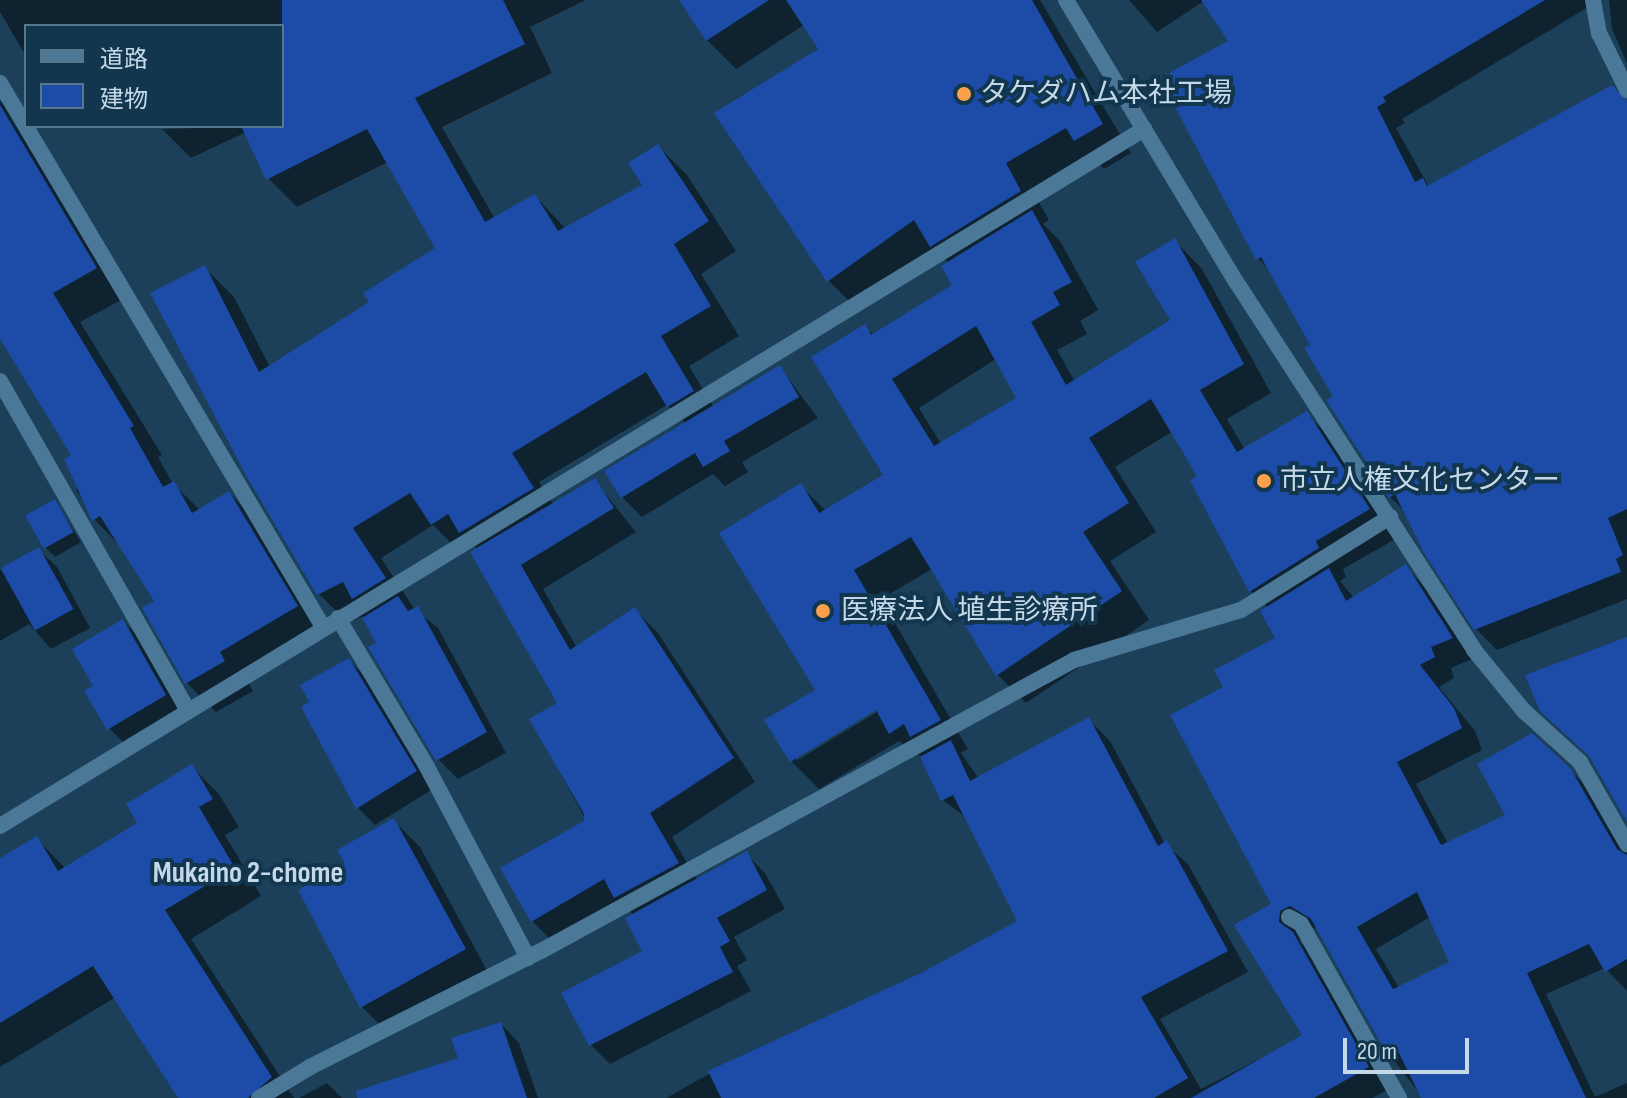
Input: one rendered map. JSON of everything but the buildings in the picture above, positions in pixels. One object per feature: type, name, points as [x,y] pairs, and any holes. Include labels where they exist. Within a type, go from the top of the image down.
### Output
[{"type":"street","points":[[1066,0],[1144,129],[1474,650],[1524,711],[1580,762],[1627,844]]},
{"type":"street","points":[[1593,0],[1599,33],[1627,90]]},
{"type":"street","points":[[0,83],[24,123]]},
{"type":"street","points":[[27,128],[323,627]]},
{"type":"street","points":[[0,826],[1144,129]]},
{"type":"street","points":[[0,381],[188,711]]},
{"type":"street","points":[[259,1098],[310,1067],[528,958],[1074,660],[1241,610],[1390,517]]},
{"type":"street","points":[[338,618],[427,767],[528,958]]},
{"type":"street","points":[[1289,917],[1301,924],[1399,1098]]},
{"type":"place","name":"タケダハム本社工場","points":[[964,94]]},
{"type":"place","name":"市立人権文化センター","points":[[1264,481]]},
{"type":"place","name":"医療法人 埴生診療所","points":[[823,611]]},
{"type":"district","name":"Mukaino 2-chome","points":[[248,873]]}]
